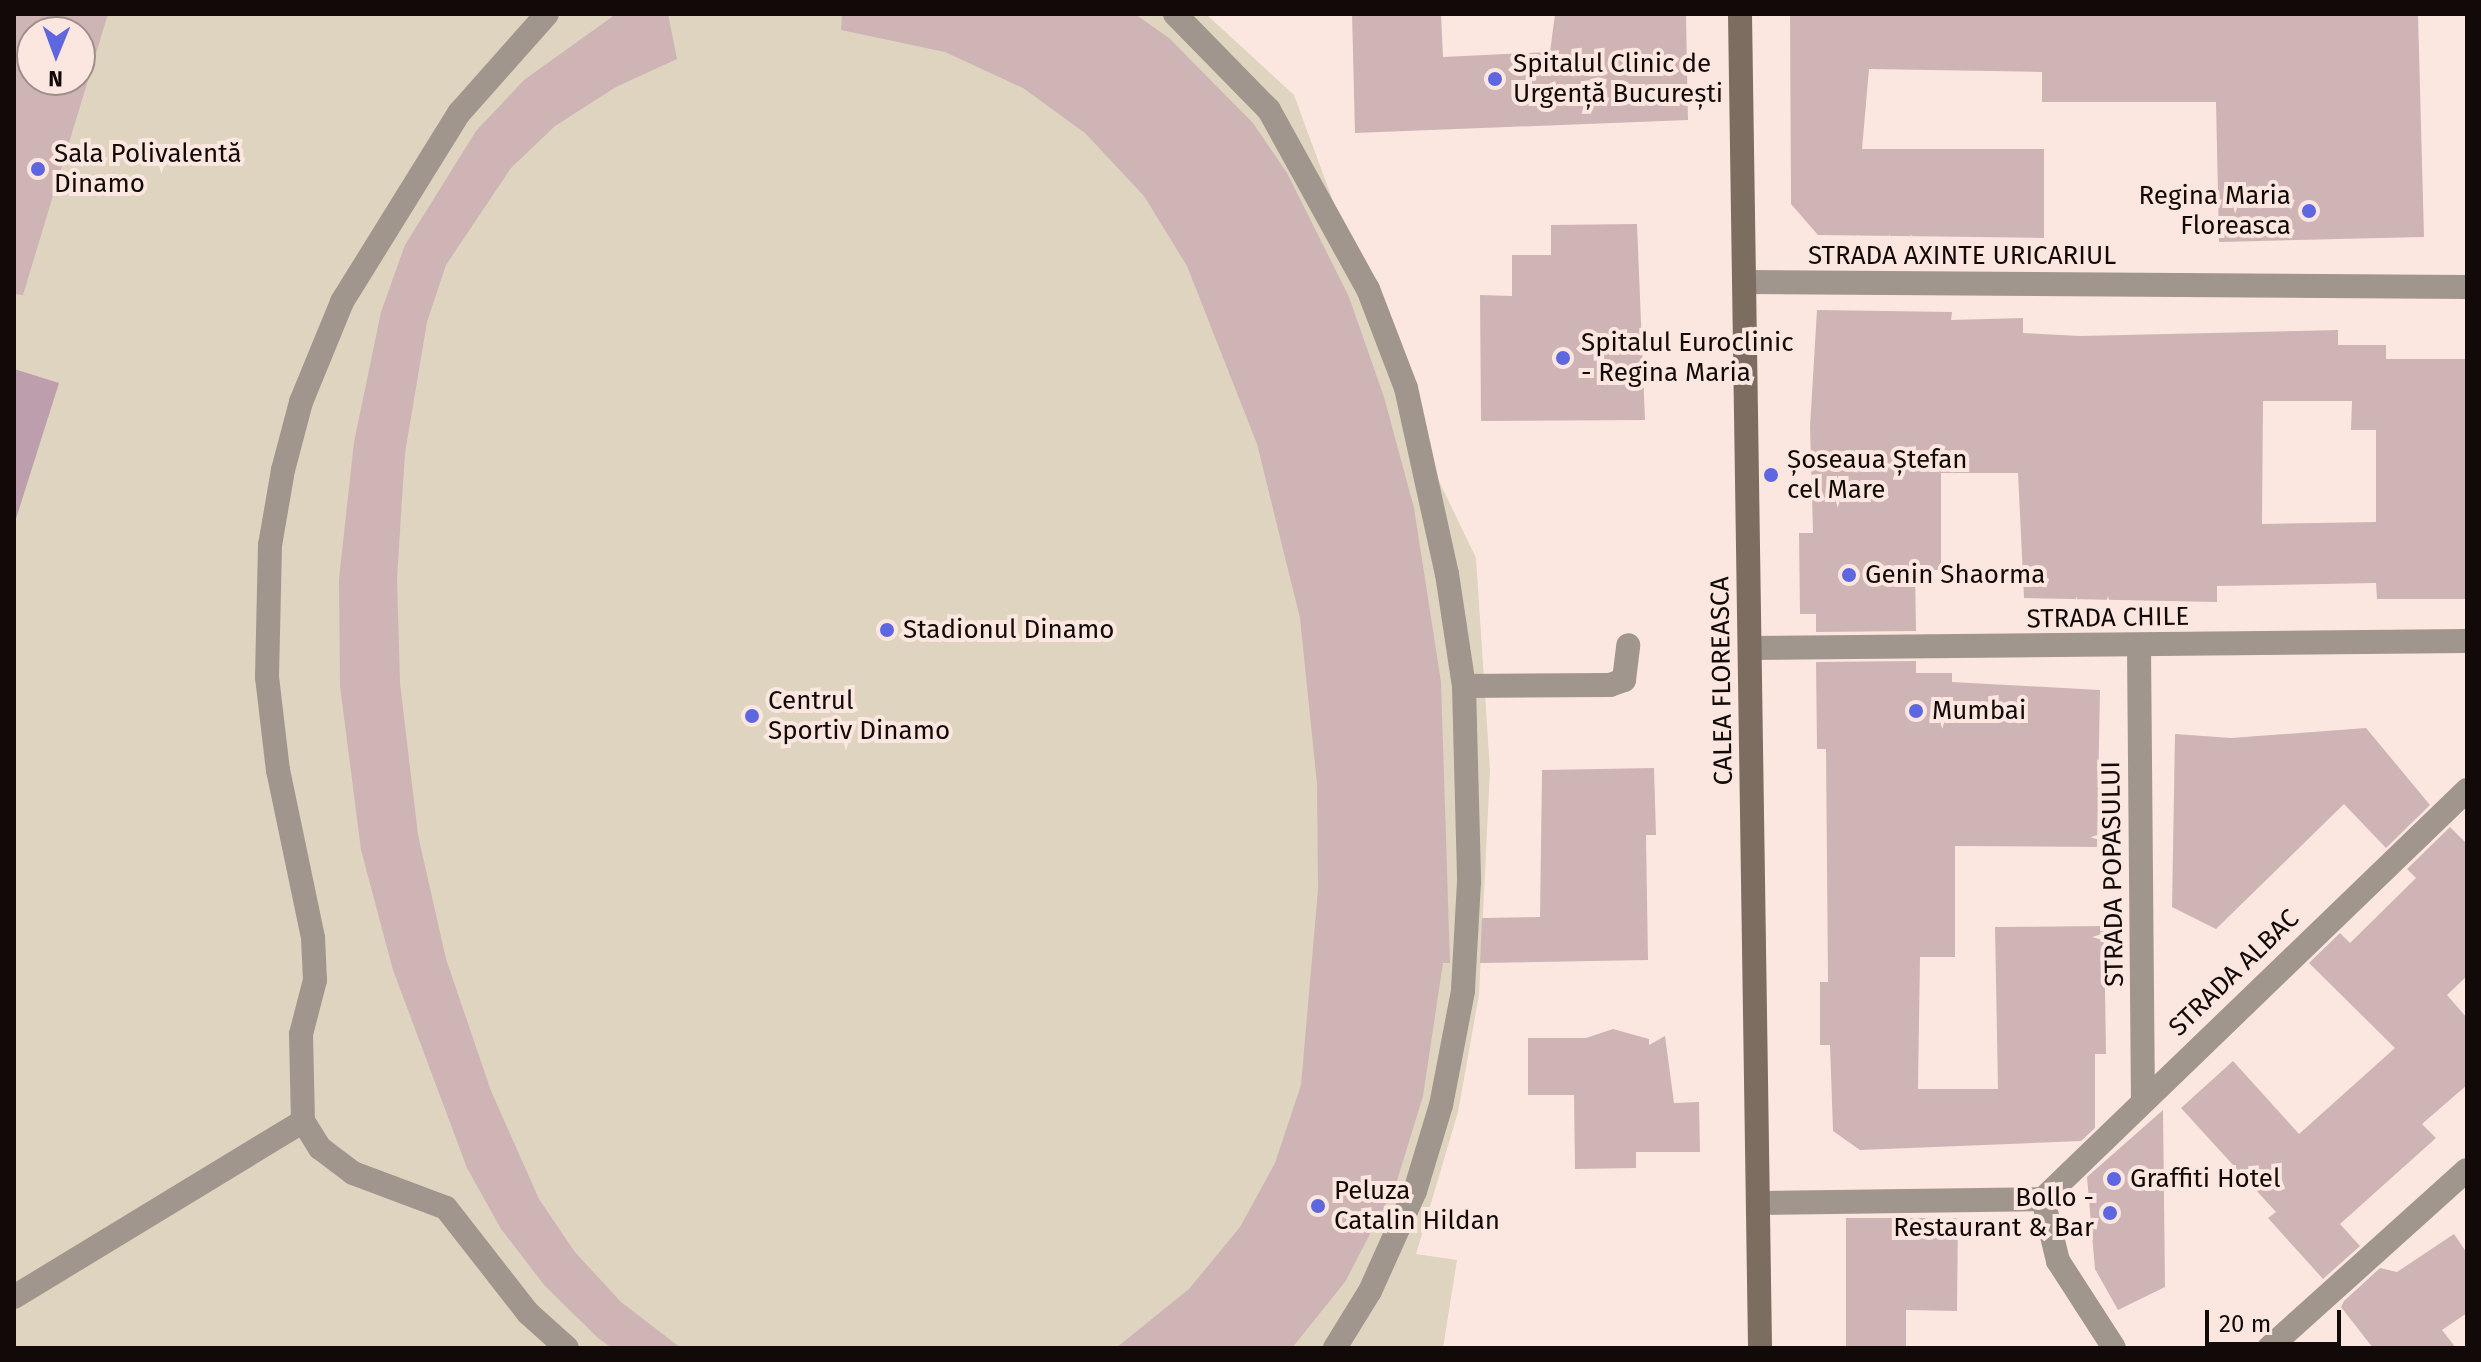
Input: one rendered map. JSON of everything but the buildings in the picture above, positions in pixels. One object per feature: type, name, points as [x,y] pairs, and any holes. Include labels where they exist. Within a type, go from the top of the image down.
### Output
[{"type":"street","points":[[547,14],[459,113],[378,236],[342,302],[301,402],[283,470],[270,545],[267,677],[278,770],[313,938],[315,980],[301,1034],[303,1121],[320,1148],[353,1173],[446,1208],[528,1313],[567,1348]]},
{"type":"street","points":[[1175,14],[1269,110],[1368,289],[1406,388],[1447,574],[1464,686],[1469,882],[1463,991],[1441,1105],[1415,1191],[1354,1336],[1335,1348]]},
{"type":"street","name":"CALEA FLOREASCA","points":[[1740,14],[1760,1348]]},
{"type":"street","name":"STRADA AXINTE URICARIUL","points":[[1744,282],[2467,287]]},
{"type":"street","name":"STRADA CHILE","points":[[1750,648],[2139,647],[2467,641]]},
{"type":"street","points":[[1464,686],[1610,685],[1624,680],[1628,645]]},
{"type":"street","name":"STRADA POPASULUI","points":[[2139,647],[2143,1101]]},
{"type":"street","name":"STRADA ALBAC","points":[[2043,1199],[2467,790]]},
{"type":"street","points":[[14,1297],[303,1121]]},
{"type":"street","points":[[2269,1348],[2467,1170]]},
{"type":"street","points":[[1758,1203],[2043,1199],[2058,1261],[2114,1348]]},
{"type":"shaded area","name":"Stadionul Dinamo","points":[[14,14],[1206,14],[1294,95],[1426,454],[1476,558],[1490,770],[1479,995],[1458,1112],[1416,1254],[1457,1260],[1443,1348],[14,1348]]},
{"type":"shaded area","points":[[14,369],[59,383],[14,525]]},
{"type":"place","name":"Spitalul Clinic de Urgență București","points":[[1495,79]]},
{"type":"place","name":"Sala Polivalentă Dinamo","points":[[38,169]]},
{"type":"place","name":"Regina Maria Floreasca","points":[[2309,211]]},
{"type":"place","name":"Spitalul Euroclinic - Regina Maria","points":[[1563,358]]},
{"type":"place","name":"Șoseaua Ștefan cel Mare","points":[[1771,475]]},
{"type":"place","name":"Genin Shaorma","points":[[1849,575]]},
{"type":"place","name":"Stadionul Dinamo","points":[[887,630]]},
{"type":"place","name":"Mumbai","points":[[1916,711]]},
{"type":"place","name":"Centrul Sportiv Dinamo","points":[[752,716]]},
{"type":"place","name":"Graffiti Hotel","points":[[2114,1179]]},
{"type":"place","name":"Peluza Catalin Hildan","points":[[1318,1206]]},
{"type":"place","name":"Bollo - Restaurant & Bar","points":[[2110,1213]]}]
